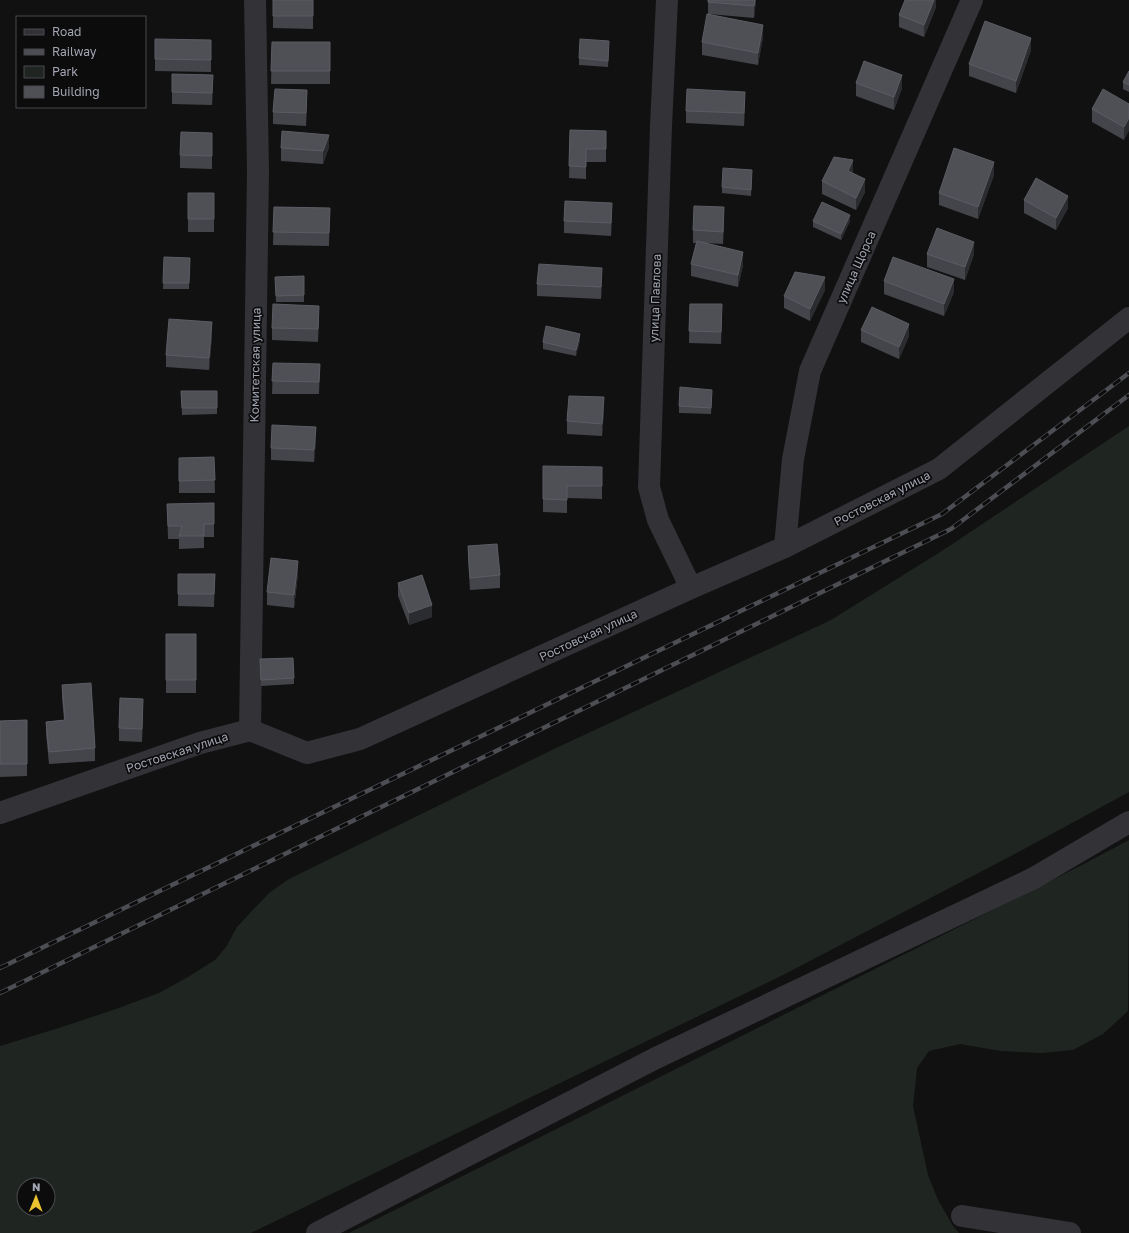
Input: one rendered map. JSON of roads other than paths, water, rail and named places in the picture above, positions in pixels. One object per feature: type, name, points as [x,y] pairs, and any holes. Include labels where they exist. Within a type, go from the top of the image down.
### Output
[{"type":"street","name":"Комитетская улица","points":[[250,730],[258,171],[255,0]]},
{"type":"street","name":"улица Павлова","points":[[667,0],[660,133],[649,487],[658,520],[691,588]]},
{"type":"street","name":"улица Щорса","points":[[785,547],[793,459],[810,371],[972,0]]},
{"type":"street","name":"Ростовская улица","points":[[0,813],[200,742],[250,730],[307,753],[360,739],[691,588],[785,547],[939,469],[1129,318]]},
{"type":"street","points":[[317,1233],[656,1058],[1034,878],[1129,822]]},
{"type":"street","points":[[962,1216],[1070,1233]]},
{"type":"railway","points":[[0,968],[942,514],[1129,373]]},
{"type":"railway","points":[[0,993],[951,529],[1129,395]]}]
